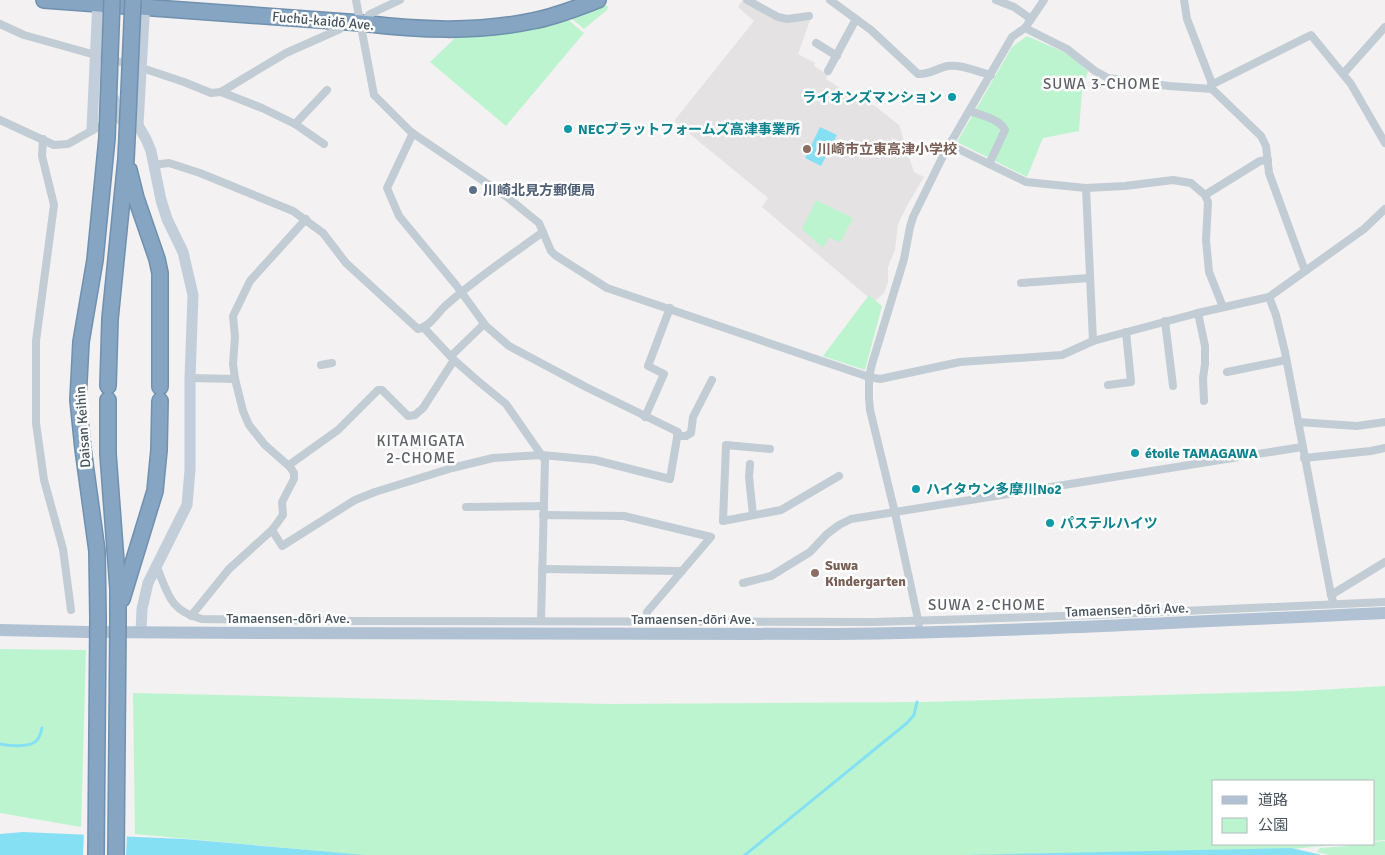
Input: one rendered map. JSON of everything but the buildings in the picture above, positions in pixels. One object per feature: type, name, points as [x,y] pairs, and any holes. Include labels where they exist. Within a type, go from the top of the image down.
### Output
[{"type":"highway","name":"Fuchū-kaidō Ave.","points":[[44,0],[129,2],[402,28],[464,30],[534,21],[598,0]]},
{"type":"highway","name":"Daisan Keihin","points":[[116,855],[118,616],[108,454],[108,393],[110,319],[126,159],[129,2]]},
{"type":"highway","name":"Daisan Keihin","points":[[96,855],[97,551],[78,400],[81,342],[95,260],[107,138],[129,2]]},
{"type":"highway","points":[[118,616],[155,492],[159,450],[160,394],[160,273],[136,198],[126,159]]},
{"type":"main road","name":"Tamaensen-dōri Ave.","points":[[0,630],[608,634],[920,627],[1139,625],[1385,613]]},
{"type":"street","points":[[356,0],[374,95],[413,133],[507,197],[539,223],[551,251],[555,255],[607,288],[870,377],[880,379],[960,362],[1062,355],[1093,341],[1198,312],[1269,297],[1364,229],[1385,209]]},
{"type":"street","points":[[361,24],[370,14],[400,0]]},
{"type":"street","points":[[747,0],[778,17],[787,19],[808,16]]},
{"type":"street","points":[[830,0],[871,30],[918,74],[956,66],[991,75]]},
{"type":"street","points":[[996,0],[1014,7],[1031,19]]},
{"type":"street","points":[[920,627],[870,410],[870,377],[904,259],[910,227],[950,145],[1012,37],[1025,28],[1044,0]]},
{"type":"street","points":[[1184,0],[1187,19],[1212,87],[1261,136],[1266,146],[1269,174],[1305,271]]},
{"type":"street","points":[[92,129],[98,2]]},
{"type":"street","points":[[129,2],[113,111],[120,120],[139,127]]},
{"type":"street","points":[[129,2],[142,68],[139,127]]},
{"type":"street","points":[[828,71],[856,19]]},
{"type":"street","points":[[0,24],[24,35],[142,68],[211,93],[221,92],[286,53],[340,29],[342,22]]},
{"type":"street","points":[[1343,74],[1385,27]]},
{"type":"street","points":[[1025,28],[1067,49],[1095,72],[1108,78],[1169,86],[1212,87],[1311,35],[1357,94],[1366,113],[1385,143]]},
{"type":"street","points":[[816,43],[837,56]]},
{"type":"street","points":[[121,63],[124,101],[151,151],[161,200],[167,219],[183,252],[193,295],[190,378],[190,470],[187,505],[148,583],[142,609],[141,632]]},
{"type":"street","points":[[295,124],[327,90]]},
{"type":"street","points":[[221,92],[262,108],[295,124],[324,144]]},
{"type":"street","points":[[970,111],[1003,126],[1005,130],[989,164]]},
{"type":"street","points":[[0,120],[54,145],[68,144],[117,116]]},
{"type":"street","points":[[272,530],[282,546],[347,505],[375,492],[452,468],[493,458],[542,455],[595,460],[669,480],[678,432],[586,388],[509,346],[484,324],[452,280],[399,216],[387,188],[413,133]]},
{"type":"street","points":[[42,139],[42,156],[54,205],[36,341],[36,422],[44,480],[63,549],[71,610]]},
{"type":"street","points":[[950,145],[1026,182],[1086,188],[1125,186],[1173,180],[1191,184],[1205,195],[1208,202],[1206,240],[1209,272],[1223,307]]},
{"type":"street","points":[[1205,195],[1260,161],[1268,160]]},
{"type":"street","points":[[153,165],[169,163],[200,173],[293,211],[306,219],[323,233],[346,263],[418,329],[424,328],[461,293],[543,232]]},
{"type":"street","points":[[1086,188],[1093,341]]},
{"type":"street","points":[[191,616],[229,569],[272,530],[283,515],[282,502],[294,479],[294,473],[289,465],[265,445],[249,425],[243,411],[234,379],[235,336],[233,316],[250,281],[306,219]]},
{"type":"street","points":[[1020,283],[1089,278]]},
{"type":"street","points":[[1269,297],[1276,315],[1286,360],[1334,604]]},
{"type":"street","points":[[645,417],[664,374],[648,366],[670,308]]},
{"type":"street","points":[[1198,312],[1205,346],[1204,401]]},
{"type":"street","points":[[1165,321],[1173,386]]},
{"type":"street","points":[[289,465],[338,430],[378,390],[382,390],[408,416],[415,415],[423,408],[453,358],[484,324]]},
{"type":"street","points":[[424,328],[453,358],[506,404],[542,455],[546,465],[543,510],[541,621]]},
{"type":"street","points":[[1108,385],[1131,382],[1126,332]]},
{"type":"street","points":[[1227,372],[1286,360]]},
{"type":"street","points":[[321,364],[332,364]]},
{"type":"street","points":[[190,378],[234,379]]},
{"type":"street","points":[[677,436],[686,436],[691,432],[693,417],[712,380]]},
{"type":"street","points":[[1298,422],[1357,426],[1385,422]]},
{"type":"street","points":[[770,449],[726,445],[723,521],[781,510],[839,476]]},
{"type":"street","points":[[743,583],[771,576],[810,552],[827,534],[839,525],[851,520],[1302,447]]},
{"type":"street","points":[[1304,458],[1385,448]]},
{"type":"street","points":[[750,464],[749,477],[753,515]]},
{"type":"street","points":[[466,507],[624,516],[711,537],[647,612]]},
{"type":"street","points":[[1331,596],[1385,562]]},
{"type":"street","points":[[156,565],[176,608],[191,616],[202,619],[680,622],[920,627],[1385,602]]},
{"type":"street","points":[[542,569],[682,571]]},
{"type":"shaded area","name":"川崎市立東高津小学校","points":[[742,1],[785,21],[810,20],[798,54],[815,63],[814,66],[828,75],[826,79],[849,94],[875,106],[899,125],[914,172],[924,177],[898,224],[895,250],[888,267],[888,282],[884,293],[874,302],[762,207],[768,198],[674,121],[754,21],[738,7]]},
{"type":"green space","points":[[606,5],[608,7],[607,10],[584,29],[570,17]]},
{"type":"green space","points":[[567,19],[584,33],[506,126],[430,62],[456,37],[486,35]]},
{"type":"green space","points":[[1027,36],[1066,53],[1088,71],[1082,90],[1079,131],[1043,138],[1027,177],[957,142],[1012,47]]},
{"type":"green space","points":[[816,200],[853,218],[840,243],[829,237],[823,248],[802,229]]},
{"type":"green space","points":[[869,295],[882,306],[865,370],[823,356]]},
{"type":"green space","points":[[0,649],[86,650],[81,827],[0,813]]},
{"type":"green space","points":[[1385,686],[1385,840],[1375,841],[1375,780],[1212,780],[1212,845],[1332,845],[1292,849],[985,855],[362,855],[135,834],[133,693],[611,704],[926,702],[1300,691]]},
{"type":"green space","points":[[1385,841],[1385,855],[1329,855],[1317,852],[1320,848],[1375,845],[1375,842]]},
{"type":"water","points":[[820,127],[837,135],[821,166],[805,158]]},
{"type":"water","points":[[23,832],[184,839],[366,855],[0,855],[0,834]]},
{"type":"water","points":[[1291,848],[1322,855],[961,855]]},
{"type":"pier","points":[[84,832],[127,834],[126,855],[83,855]]},
{"type":"waterway","points":[[745,855],[907,723],[914,715],[917,702]]},
{"type":"waterway","points":[[0,744],[14,746],[34,743],[38,739],[42,728]]},
{"type":"place","name":"ライオンズマンション","points":[[952,97]]},
{"type":"place","name":"NECプラットフォームズ高津事業所","points":[[568,129]]},
{"type":"place","name":"川崎市立東高津小学校","points":[[807,149]]},
{"type":"place","name":"川崎北見方郵便局","points":[[473,190]]},
{"type":"place","name":"étoile TAMAGAWA","points":[[1135,453]]},
{"type":"place","name":"ハイタウン多摩川No2","points":[[916,489]]},
{"type":"place","name":"パステルハイツ","points":[[1050,523]]},
{"type":"place","name":"Suwa Kindergarten","points":[[815,573]]},
{"type":"district","name":"SUWA 3-CHOME","points":[[1102,84]]},
{"type":"district","name":"KITAMIGATA 2-CHOME","points":[[421,450]]},
{"type":"district","name":"SUWA 2-CHOME","points":[[987,605]]}]
